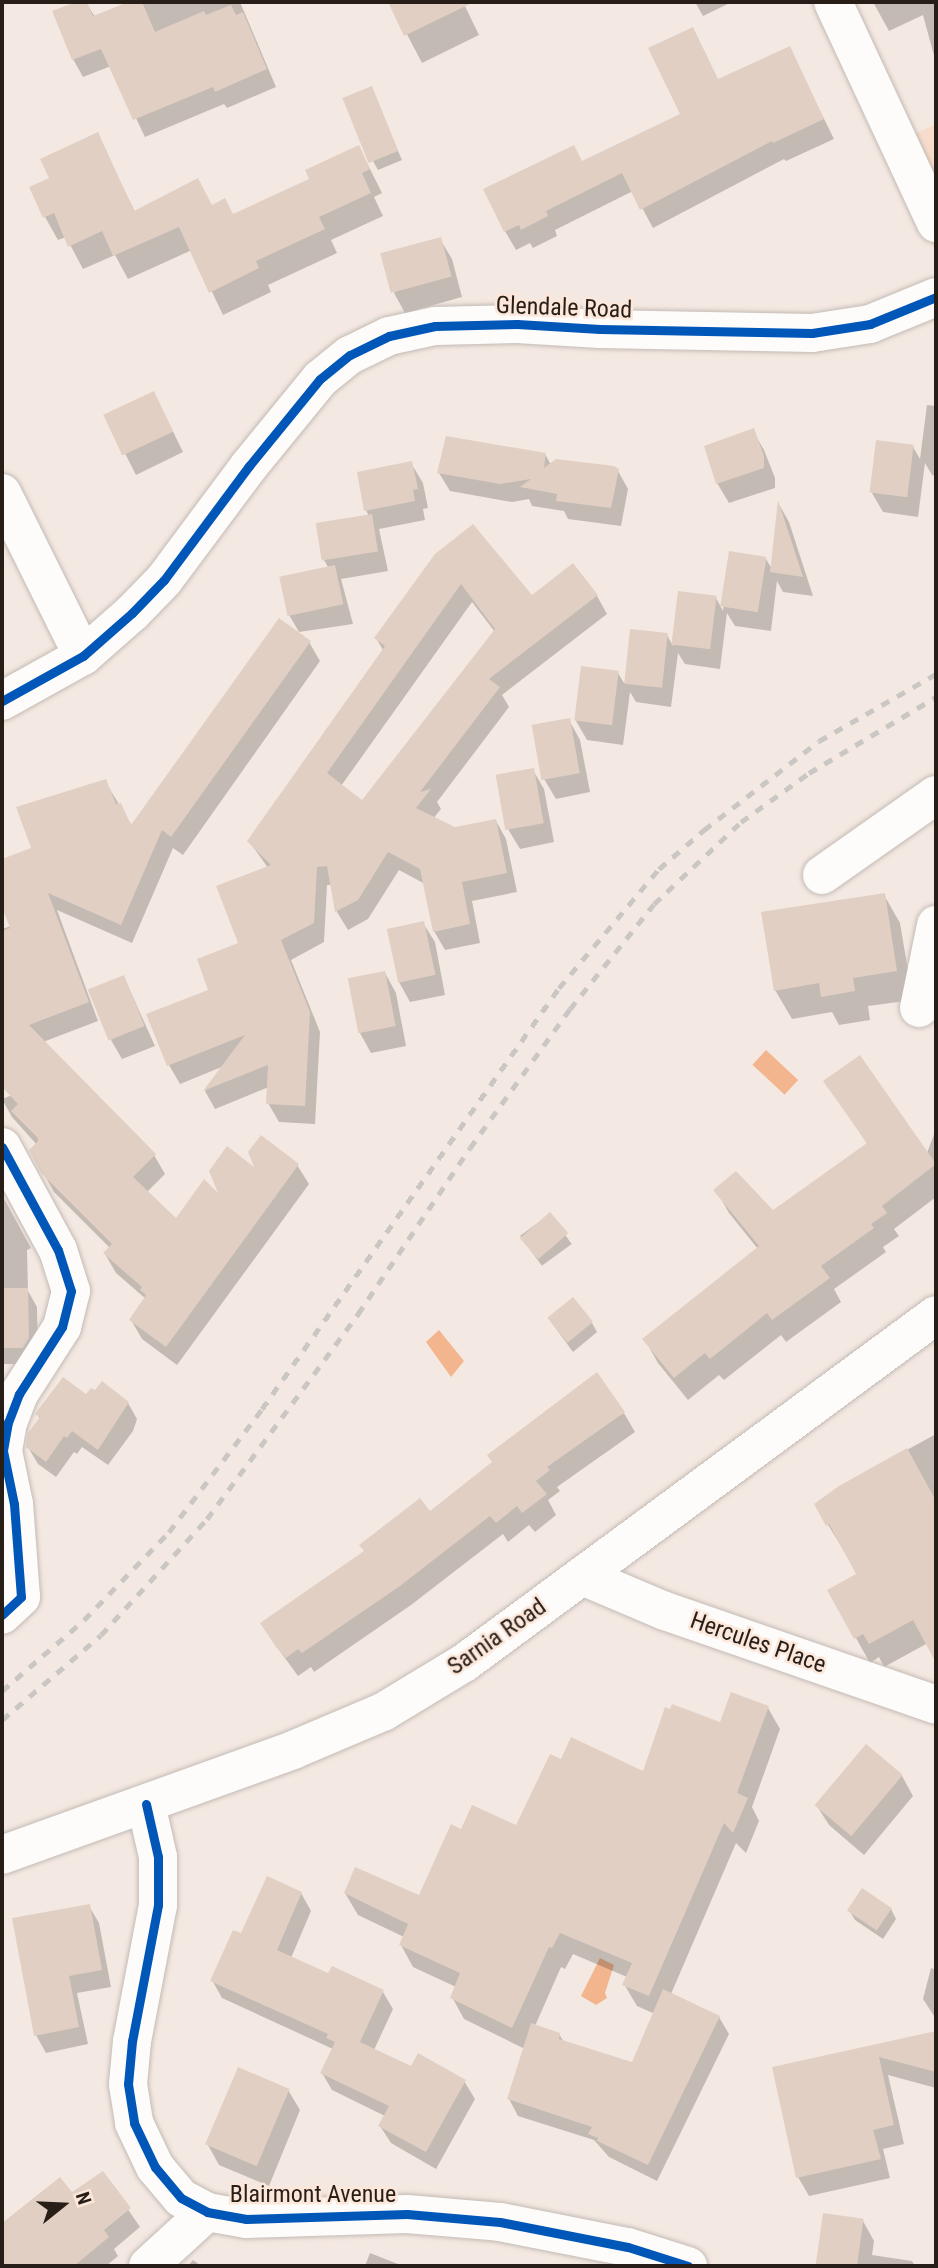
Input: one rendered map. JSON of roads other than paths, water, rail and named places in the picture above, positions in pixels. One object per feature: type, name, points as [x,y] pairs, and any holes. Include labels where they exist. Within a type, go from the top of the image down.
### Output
[{"type":"street","points":[[834,2],[934,214]]},
{"type":"street","name":"Glendale Road","points":[[2,701],[82,656],[132,614],[164,580],[249,466],[320,379],[350,355],[389,336],[435,326],[517,324],[600,329],[812,333],[870,324],[936,296]]},
{"type":"street","points":[[2,494],[82,656]]},
{"type":"street","points":[[822,875],[936,795]]},
{"type":"street","points":[[919,1008],[936,925]]},
{"type":"street","points":[[2,1147],[58,1250],[71,1291],[62,1328],[19,1394],[8,1422],[4,1451],[15,1504],[21,1597],[2,1615]]},
{"type":"street","name":"Sarnia Road","points":[[2,1855],[293,1750],[383,1712],[464,1663],[936,1315]]},
{"type":"street","name":"Hercules Place","points":[[582,1576],[666,1611],[936,1705]]},
{"type":"street","name":"Blairmont Avenue","points":[[146,1804],[158,1857],[158,1905],[132,2041],[128,2084],[134,2123],[155,2167],[181,2198],[207,2212],[246,2218],[407,2214],[500,2222],[628,2246],[688,2266]]},
{"type":"street","points":[[148,2266],[207,2212]]},
{"type":"railway","points":[[2,1691],[84,1620],[169,1532],[262,1409],[559,988],[659,869],[704,830],[819,741],[936,674]]},
{"type":"railway","points":[[2,1720],[101,1635],[207,1519],[358,1314],[470,1148],[570,1009],[654,904],[741,822],[809,773],[936,697]]}]
